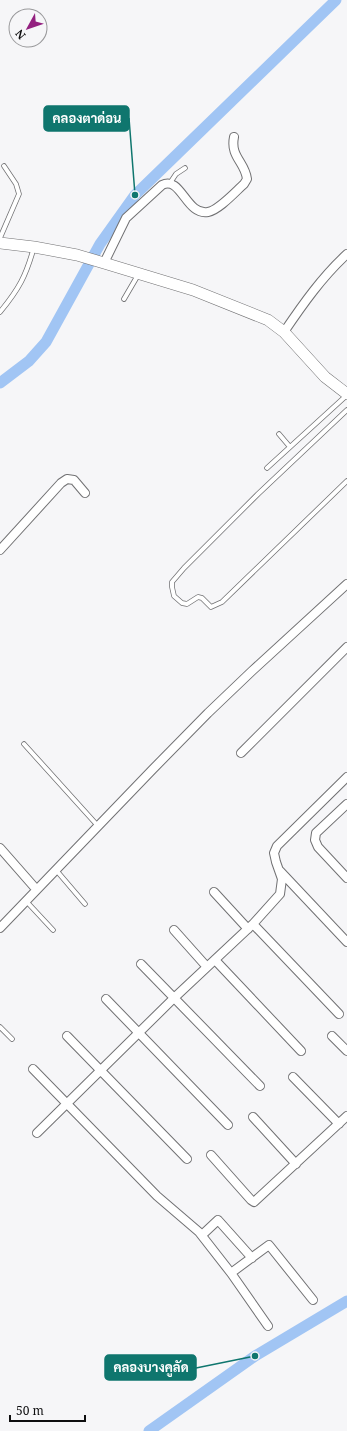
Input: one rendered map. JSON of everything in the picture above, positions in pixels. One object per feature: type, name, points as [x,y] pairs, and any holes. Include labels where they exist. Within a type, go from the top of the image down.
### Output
[{"type":"street","points":[[101,262],[126,218],[162,184],[170,183],[175,186],[193,208],[208,212],[221,205],[244,184],[247,179],[246,173],[235,156],[233,149],[234,137]]},
{"type":"street","points":[[0,243],[34,247],[77,255],[193,290],[268,320],[284,332],[325,377],[347,394]]},
{"type":"street","points":[[284,332],[310,294],[347,254]]},
{"type":"street","points":[[0,550],[61,483],[67,479],[74,480],[85,493]]},
{"type":"street","points":[[0,928],[25,900],[99,826],[158,763],[246,676],[347,584]]},
{"type":"street","points":[[241,753],[347,647]]},
{"type":"street","points":[[37,1133],[174,998],[251,926],[280,894],[282,879],[274,853],[277,846],[347,776]]},
{"type":"street","points":[[347,804],[316,833],[315,840],[318,847],[347,878]]},
{"type":"street","points":[[0,848],[36,889]]},
{"type":"street","points":[[280,871],[347,942]]},
{"type":"street","points":[[214,892],[251,926],[339,1014]]},
{"type":"street","points":[[174,930],[207,967]]},
{"type":"street","points":[[215,960],[301,1051]]},
{"type":"street","points":[[141,964],[260,1086]]},
{"type":"street","points":[[106,999],[228,1125]]},
{"type":"street","points":[[67,1036],[187,1159]]},
{"type":"street","points":[[332,1036],[347,1051]]},
{"type":"street","points":[[33,1069],[157,1196],[202,1235],[268,1326]]},
{"type":"street","points":[[294,1077],[339,1124]]},
{"type":"street","points":[[211,1155],[254,1202],[347,1116]]},
{"type":"street","points":[[253,1117],[296,1164]]},
{"type":"street","points":[[202,1235],[218,1220],[252,1258]]},
{"type":"street","points":[[231,1273],[269,1245],[313,1300]]},
{"type":"lane","points":[[0,238],[19,194],[16,184],[4,166]]},
{"type":"lane","points":[[170,183],[176,174],[185,168]]},
{"type":"lane","points":[[0,312],[21,285],[27,272],[34,247]]},
{"type":"lane","points":[[124,299],[139,273]]},
{"type":"lane","points":[[267,468],[347,394]]},
{"type":"lane","points":[[347,410],[258,494],[184,568],[172,582],[174,596],[182,603],[187,604],[198,597],[202,598],[211,607],[222,602],[347,481]]},
{"type":"lane","points":[[280,434],[290,447]]},
{"type":"lane","points":[[24,744],[99,826]]},
{"type":"lane","points":[[56,870],[85,904]]},
{"type":"lane","points":[[25,900],[53,930]]},
{"type":"lane","points":[[0,1027],[12,1039]]},
{"type":"waterway","points":[[0,383],[29,361],[46,342],[100,244],[135,195],[336,0]]},
{"type":"waterway","points":[[149,1431],[255,1356],[347,1301]]},
{"type":"place","name":"คลองตาด่อน","points":[[135,195]]},
{"type":"place","name":"คลองบางคูลัด","points":[[255,1356]]}]
